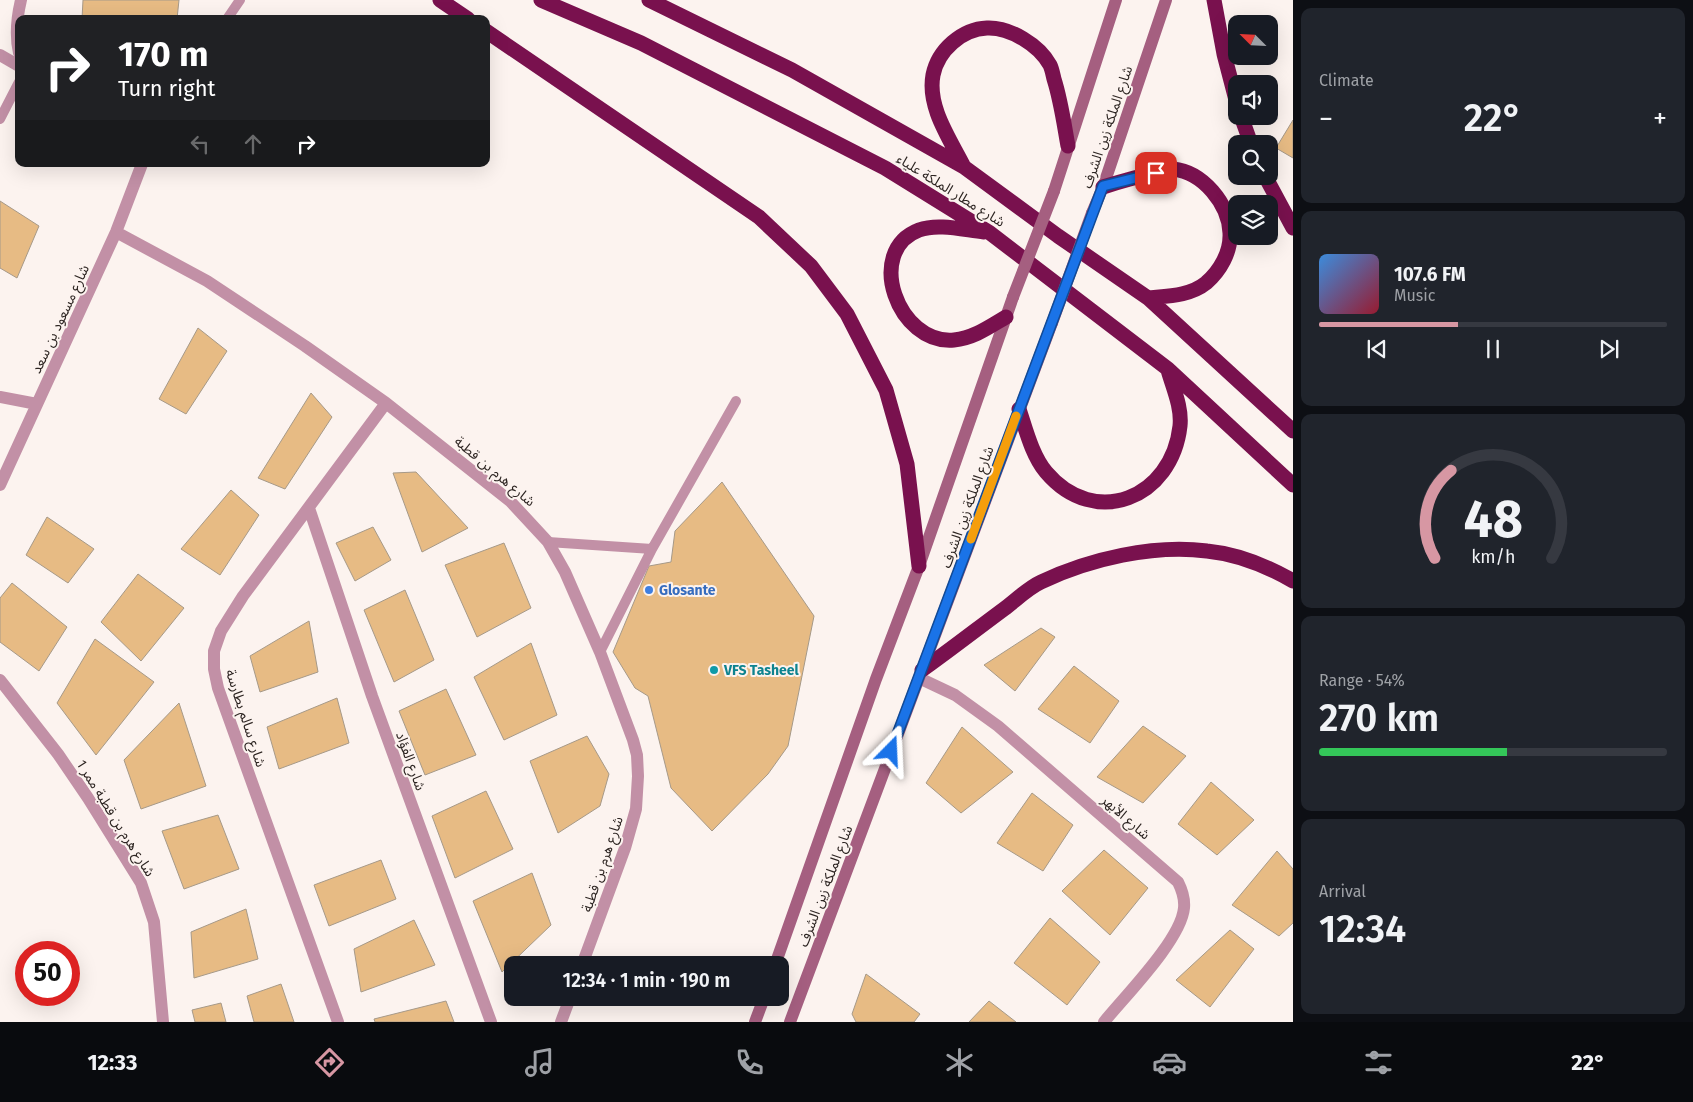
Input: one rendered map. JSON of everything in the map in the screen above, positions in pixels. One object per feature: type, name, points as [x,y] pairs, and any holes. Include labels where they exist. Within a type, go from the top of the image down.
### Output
[{"type":"highway","points":[[440,0],[462,15]]},
{"type":"highway","name":"شارع مطار الملكة علياء","points":[[541,0],[641,43],[884,168],[990,233],[1168,369],[1293,485]]},
{"type":"highway","name":"شارع مطار الملكة علياء","points":[[649,0],[792,70],[964,167],[1058,236],[1148,298],[1293,431]]},
{"type":"highway","points":[[1214,0],[1229,75]]},
{"type":"highway","points":[[964,167],[938,117],[933,94],[933,75],[942,54],[961,36],[987,28],[1007,32],[1032,42],[1050,65],[1059,95],[1068,146]]},
{"type":"highway","points":[[490,34],[759,218],[811,266],[847,314],[886,390],[907,464],[919,566]]},
{"type":"highway","points":[[1103,186],[1172,169],[1190,174],[1206,185],[1219,199],[1227,218],[1230,233],[1228,249],[1220,268],[1205,284],[1182,295],[1148,298]]},
{"type":"highway","points":[[1270,185],[1293,228]]},
{"type":"highway","points":[[990,233],[935,228],[919,230],[903,240],[896,248],[893,258],[893,294],[909,321],[931,337],[952,341],[966,338],[983,332],[1006,317]]},
{"type":"highway","points":[[1019,409],[1032,447],[1045,471],[1060,486],[1076,497],[1092,502],[1110,503],[1127,499],[1145,489],[1159,477],[1169,464],[1175,445],[1180,425],[1179,406],[1168,369]]},
{"type":"highway","points":[[920,674],[1040,583],[1105,558],[1123,554],[1178,549],[1208,551],[1236,557],[1277,572],[1293,581]]},
{"type":"main road","name":"شارع الملكة زين الشرف","points":[[778,956],[876,679],[919,566],[1013,297],[1054,191],[1116,0]]},
{"type":"main road","name":"شارع الملكة زين الشرف","points":[[790,1022],[1103,186],[1166,0]]},
{"type":"main road","points":[[755,1022],[761,1006]]},
{"type":"street","points":[[18,15],[21,0]]},
{"type":"street","points":[[0,55],[15,64]]},
{"type":"street","name":"شارع مسعود بن سعد","points":[[0,485],[116,232],[141,167]]},
{"type":"street","name":"شارع هرم بن قطبة","points":[[116,232],[207,281],[386,403],[510,501],[548,542],[565,572],[600,652],[633,740],[636,755],[638,787],[636,809],[625,848],[585,956]]},
{"type":"street","points":[[0,397],[37,404]]},
{"type":"street","name":"شارع سالم بطارسة","points":[[338,1022],[218,688],[214,669],[214,651],[221,631],[243,596],[386,403]]},
{"type":"street","name":"شارع الفؤاد","points":[[309,508],[372,696],[491,1022]]},
{"type":"street","name":"شارع الأبهر","points":[[920,674],[955,695],[998,726],[1178,882],[1184,894],[1184,909],[1177,929],[1164,950],[1104,1022]]},
{"type":"street","name":"شارع هرم بن قطبة ممر 1","points":[[0,680],[34,721],[63,761],[141,883],[154,922],[163,1022]]},
{"type":"street","points":[[561,1022],[567,1006]]},
{"type":"lane","points":[[230,15],[240,0]]},
{"type":"lane","points":[[0,119],[15,90]]},
{"type":"lane","points":[[600,652],[652,550],[736,401]]},
{"type":"lane","points":[[548,542],[652,550]]},
{"type":"building","points":[[83,0],[179,0],[177,15],[82,15]]},
{"type":"building","points":[[1293,120],[1293,158],[1278,149],[1278,145]]},
{"type":"building","points":[[0,201],[39,226],[17,278],[0,268]]},
{"type":"building","points":[[198,328],[227,351],[186,414],[159,399]]},
{"type":"building","points":[[311,393],[332,417],[285,489],[258,478]]},
{"type":"building","points":[[416,472],[468,528],[422,552],[393,473]]},
{"type":"building","name":"VFS Tasheel","points":[[722,482],[814,616],[788,746],[768,774],[712,831],[671,788],[648,696],[635,688],[613,652],[649,566],[671,562],[675,531]]},
{"type":"building","points":[[231,490],[259,515],[220,575],[181,549]]},
{"type":"building","points":[[47,517],[94,549],[68,583],[26,555]]},
{"type":"building","points":[[373,527],[391,560],[355,581],[336,543]]},
{"type":"building","points":[[504,543],[531,608],[477,637],[445,565]]},
{"type":"building","points":[[138,574],[184,608],[141,661],[101,622]]},
{"type":"building","points":[[12,583],[67,627],[39,671],[0,642],[0,598]]},
{"type":"building","points":[[405,590],[434,660],[394,682],[364,610]]},
{"type":"building","points":[[309,621],[318,672],[260,692],[250,656]]},
{"type":"building","points":[[1041,628],[1055,637],[1015,691],[984,665]]},
{"type":"building","points":[[95,639],[154,682],[96,755],[57,703]]},
{"type":"building","points":[[531,643],[557,715],[504,740],[474,677]]},
{"type":"building","points":[[1074,666],[1119,701],[1090,743],[1038,709]]},
{"type":"building","points":[[446,689],[476,755],[425,775],[399,711]]},
{"type":"building","points":[[337,698],[349,743],[279,769],[267,727]]},
{"type":"building","points":[[179,703],[206,786],[141,809],[124,760]]},
{"type":"building","points":[[1143,726],[1186,756],[1143,803],[1097,777]]},
{"type":"building","points":[[962,727],[1013,772],[961,813],[926,783]]},
{"type":"building","points":[[587,736],[609,774],[600,806],[558,833],[530,761]]},
{"type":"building","points":[[1211,782],[1254,820],[1217,855],[1178,824]]},
{"type":"building","points":[[486,791],[513,849],[455,878],[432,816]]},
{"type":"building","points":[[1032,793],[1073,825],[1043,871],[997,843]]},
{"type":"building","points":[[218,815],[239,869],[184,889],[162,831]]},
{"type":"building","points":[[1104,850],[1148,888],[1110,935],[1062,891]]},
{"type":"building","points":[[1277,851],[1293,869],[1293,923],[1279,936],[1232,905]]},
{"type":"building","points":[[381,860],[396,899],[329,926],[314,885]]},
{"type":"building","points":[[532,873],[551,925],[519,956],[504,956],[504,970],[502,972],[473,901]]},
{"type":"building","points":[[246,909],[258,959],[194,978],[191,932]]},
{"type":"building","points":[[1050,918],[1100,962],[1067,1005],[1014,963]]},
{"type":"building","points":[[414,920],[435,965],[361,992],[354,949]]},
{"type":"building","points":[[1230,930],[1254,949],[1210,1007],[1176,980]]},
{"type":"building","points":[[866,974],[920,1014],[914,1022],[856,1022],[852,1014]]},
{"type":"building","points":[[281,984],[294,1022],[254,1022],[247,996]]},
{"type":"building","points":[[446,1001],[454,1022],[375,1022],[374,1019]]},
{"type":"building","points":[[989,1001],[1016,1022],[969,1022]]},
{"type":"building","points":[[221,1003],[226,1022],[195,1022],[192,1010]]},
{"type":"slow traffic","points":[[971,539],[1016,416]]},
{"type":"place","name":"Glosante","points":[[649,590]]},
{"type":"place","name":"VFS Tasheel","points":[[714,670]]},
{"type":"route","points":[[891,751],[1103,186],[1156,173]]}]
